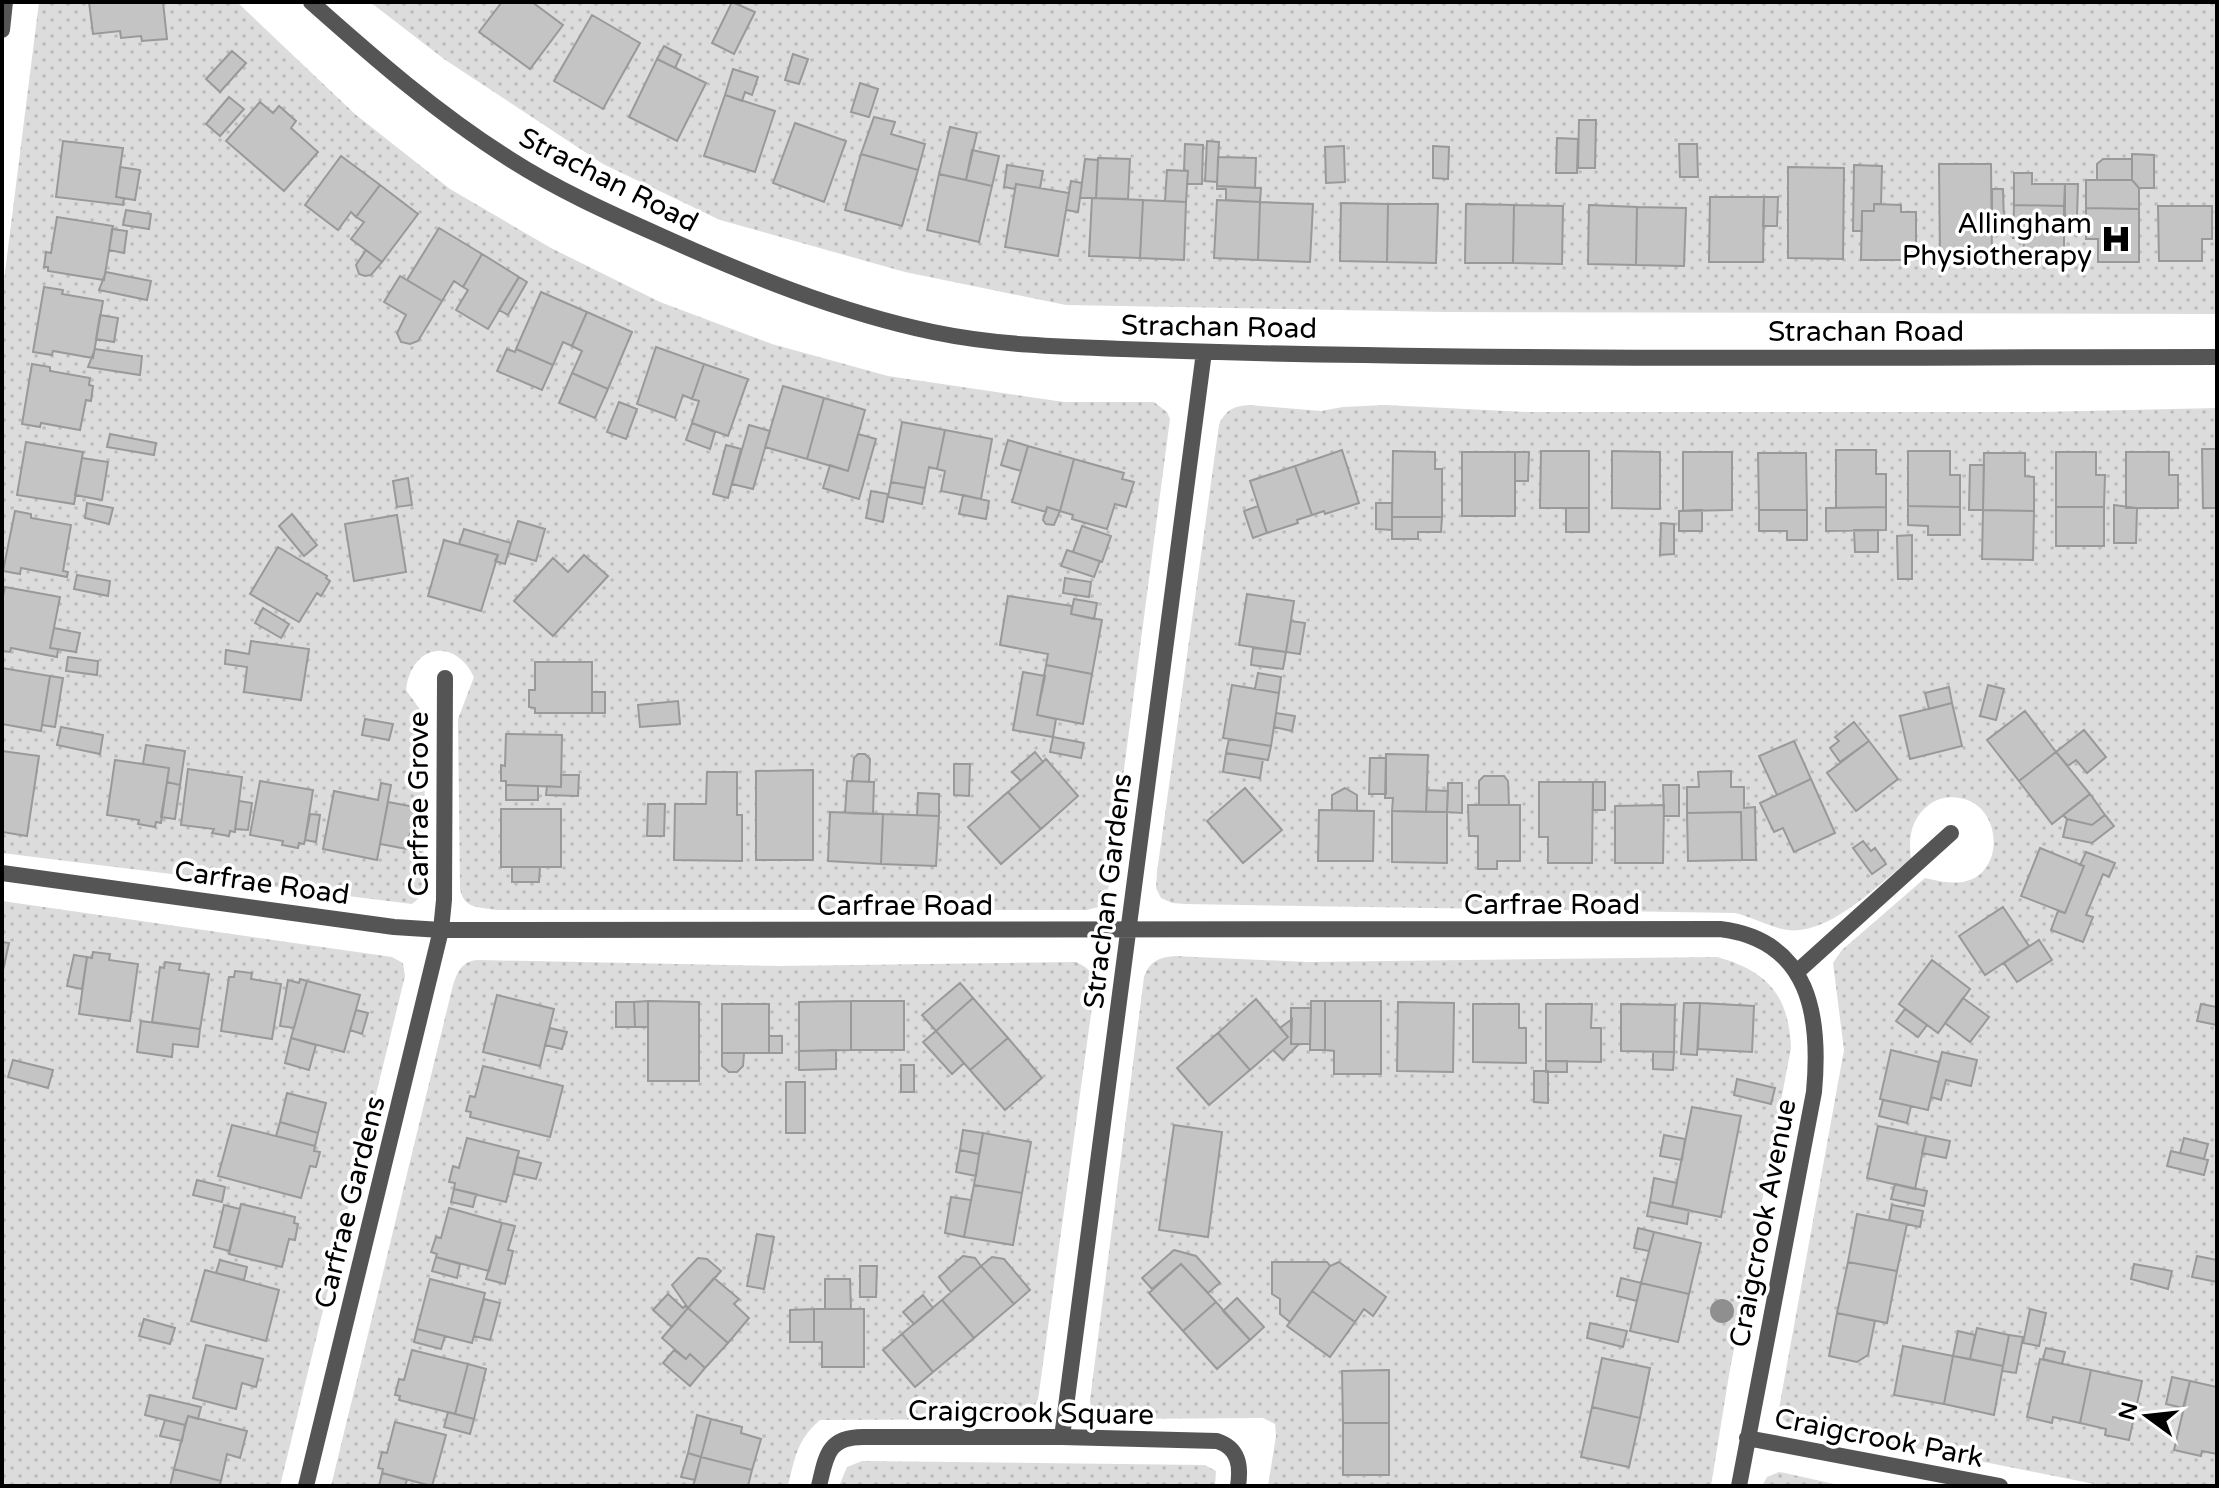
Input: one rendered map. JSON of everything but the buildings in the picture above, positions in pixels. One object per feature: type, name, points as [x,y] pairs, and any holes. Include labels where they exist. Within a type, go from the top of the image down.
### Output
[{"type":"street","points":[[2,30],[5,2]]},
{"type":"street","name":"Strachan Road","points":[[311,2],[367,52],[456,123],[566,193],[753,276],[872,317],[936,333],[1051,346],[1204,352],[1442,356],[2217,357]]},
{"type":"street","name":"Strachan Gardens","points":[[1062,1437],[1204,352]]},
{"type":"street","name":"Carfrae Grove","points":[[441,930],[444,900],[445,678]]},
{"type":"street","points":[[1798,971],[1951,833]]},
{"type":"street","name":"Carfrae Road","points":[[2,873],[394,927],[441,930],[1720,929],[1735,931],[1767,944],[1798,971]]},
{"type":"street","name":"Carfrae Gardens","points":[[306,1486],[441,930]]},
{"type":"street","name":"Craigcrook Avenue","points":[[1739,1486],[1814,1092],[1817,1062],[1815,1031],[1806,989],[1798,971]]},
{"type":"street","name":"Craigcrook Square","points":[[819,1486],[832,1447],[853,1437],[1062,1437],[1223,1443],[1236,1455],[1240,1464],[1238,1486]]},
{"type":"street","name":"Craigcrook Park","points":[[1747,1438],[2000,1486]]},
{"type":"shaded area","points":[[39,2],[237,2],[356,115],[450,189],[551,248],[660,302],[772,344],[888,376],[1064,402],[1154,402],[1167,412],[1170,419],[1108,891],[1102,906],[1087,910],[497,910],[473,906],[465,900],[460,889],[458,719],[474,677],[456,655],[445,651],[424,655],[416,663],[406,690],[426,718],[423,888],[412,904],[2,853],[2,296]]},
{"type":"shaded area","points":[[370,2],[2217,2],[2217,314],[1445,312],[1066,305],[905,272],[720,220],[603,164],[444,59]]},
{"type":"shaded area","points":[[1249,405],[1321,411],[1385,405],[1528,412],[2039,412],[2217,408],[2217,1486],[2104,1486],[1786,1422],[1778,1414],[1844,1050],[1833,963],[1842,950],[1925,878],[1945,882],[1966,881],[1979,875],[1987,866],[1994,842],[1992,830],[1988,818],[1971,802],[1948,797],[1930,804],[1912,828],[1911,859],[1851,908],[1816,926],[1799,930],[1782,929],[1735,913],[1185,904],[1161,898],[1156,888],[1157,872],[1219,425],[1231,410]]},
{"type":"shaded area","points":[[2,901],[392,957],[403,963],[405,976],[280,1486],[2,1486]]},
{"type":"shaded area","points":[[1174,956],[1308,962],[1717,957],[1762,978],[1780,1000],[1786,1014],[1791,1048],[1711,1486],[1268,1486],[1276,1436],[1275,1424],[1263,1418],[1106,1419],[1095,1412],[1090,1400],[1144,977],[1155,961]]},
{"type":"shaded area","points":[[468,962],[780,966],[1076,962],[1086,968],[1095,985],[1038,1400],[1028,1417],[820,1420],[802,1442],[788,1486],[331,1486],[453,985],[461,968]]},
{"type":"shaded area","points":[[862,1461],[1205,1465],[1216,1471],[1215,1486],[839,1486],[847,1467]]},
{"type":"shaded area","points":[[1779,1472],[1843,1486],[1762,1486],[1767,1477]]},
{"type":"place","name":"Allingham Physiotherapy","points":[[2116,239]]}]
